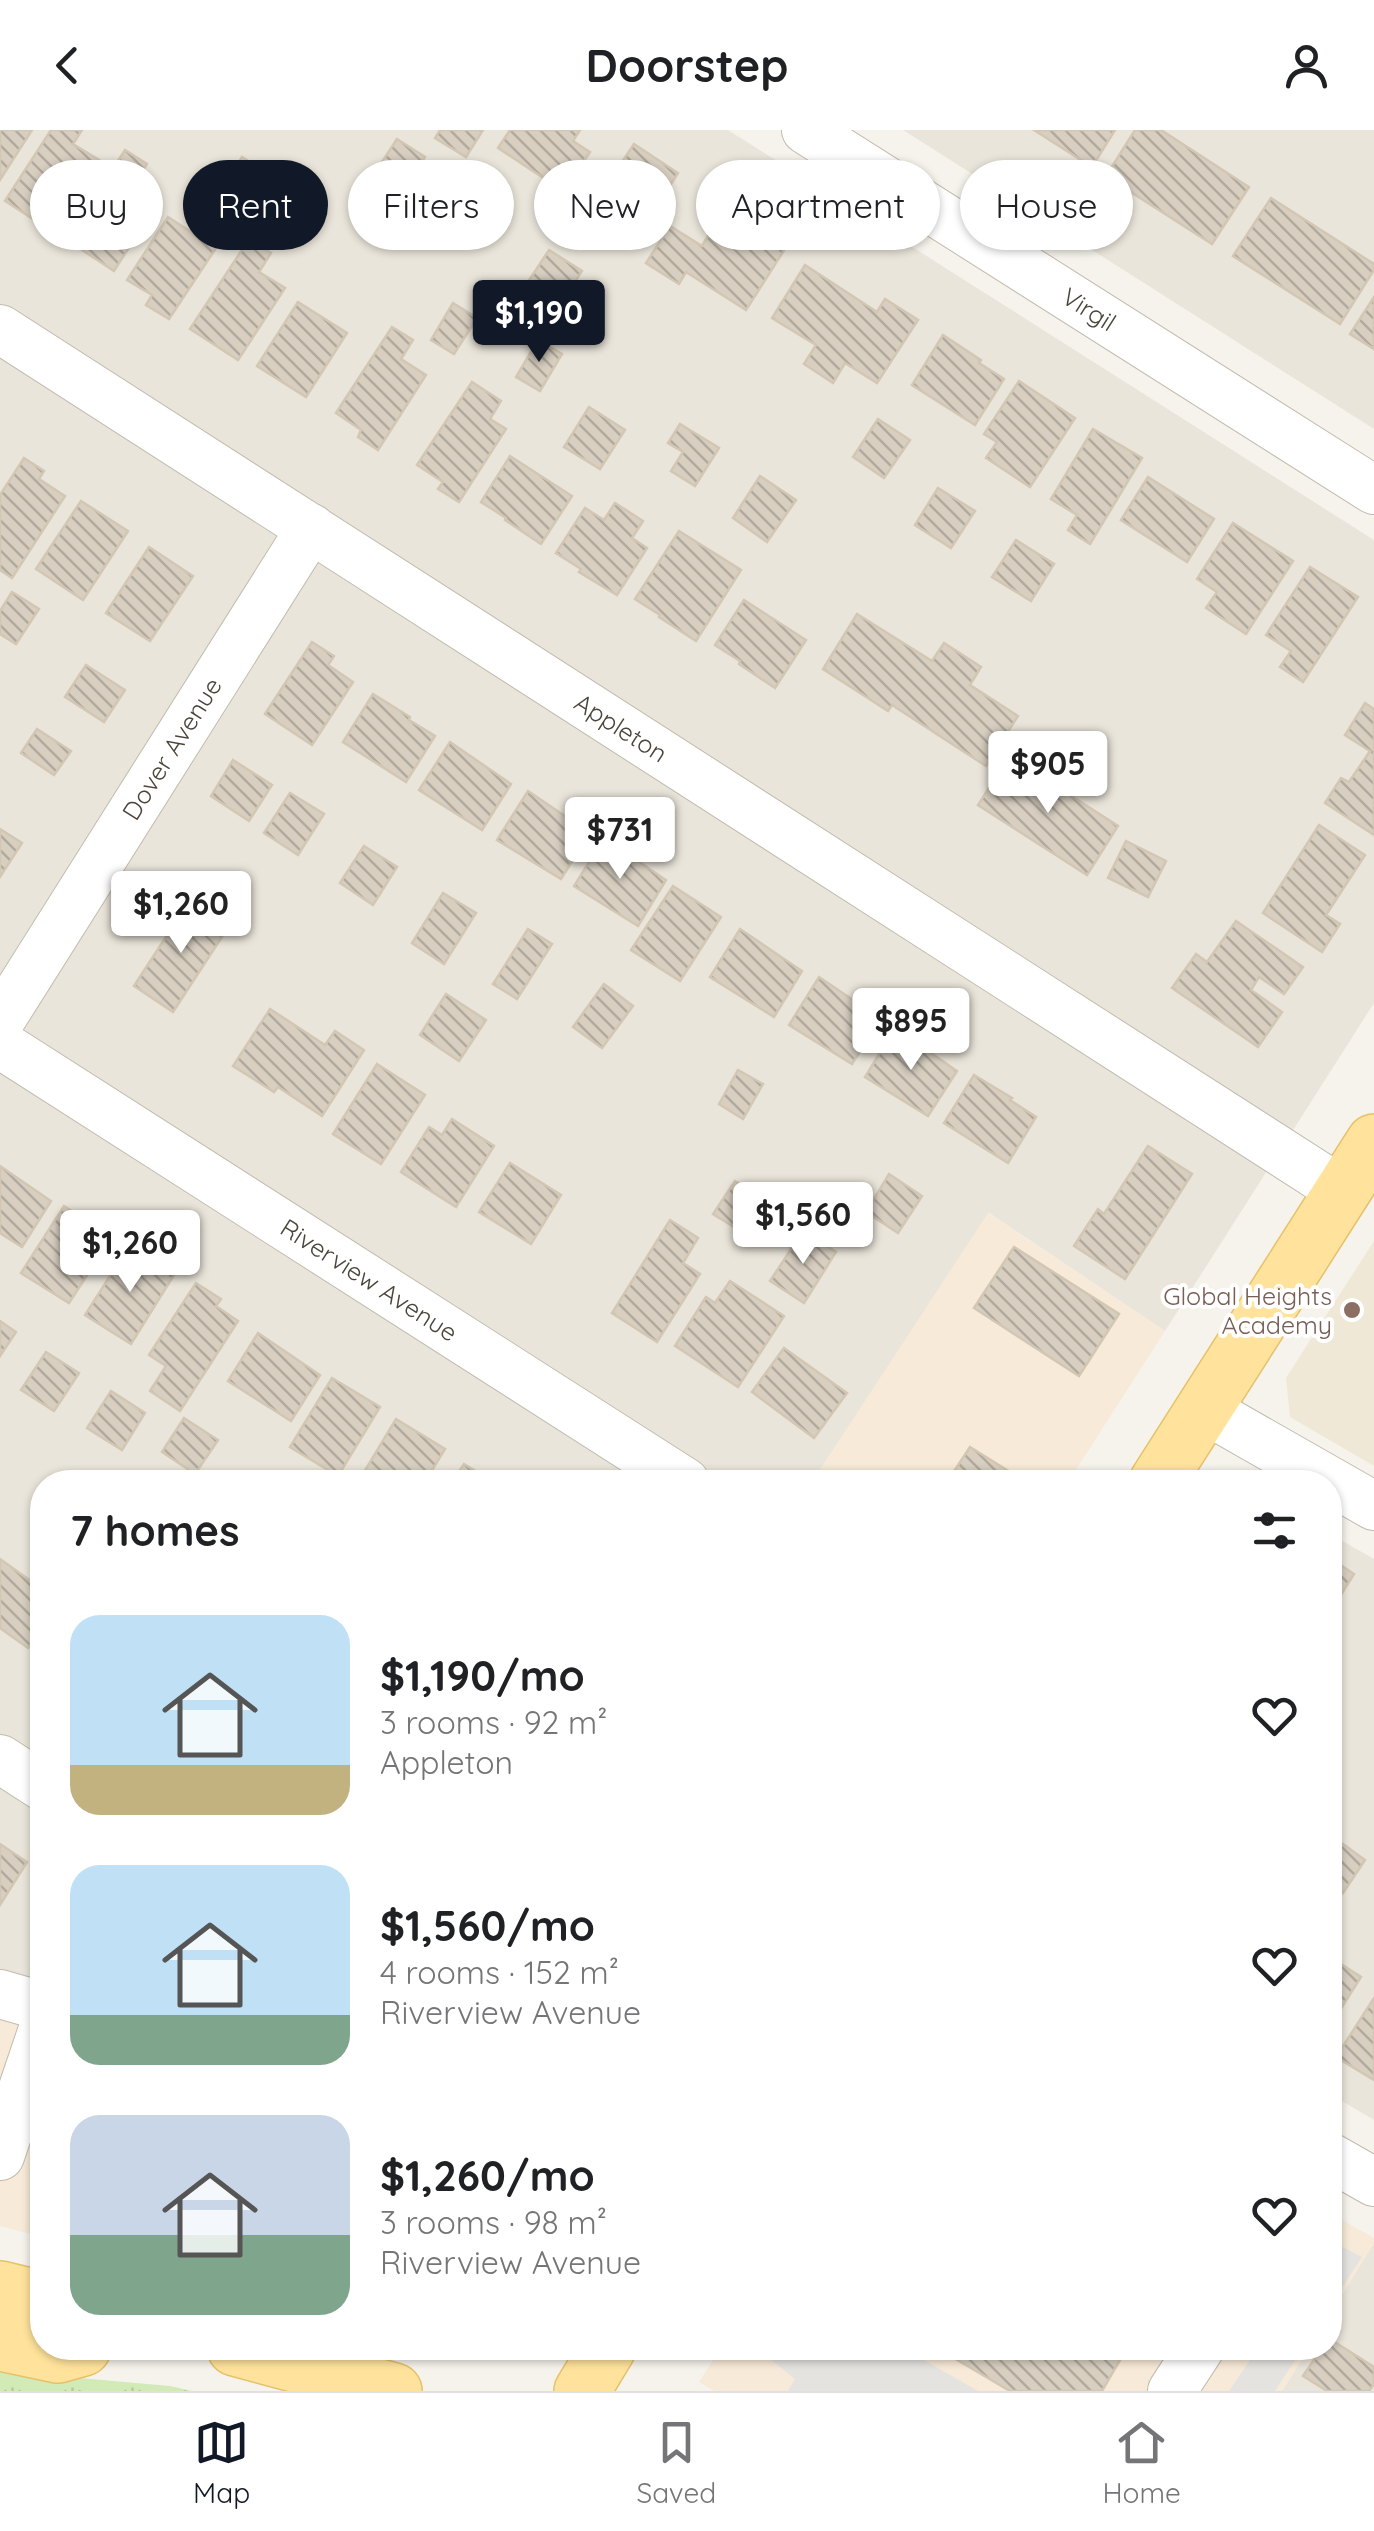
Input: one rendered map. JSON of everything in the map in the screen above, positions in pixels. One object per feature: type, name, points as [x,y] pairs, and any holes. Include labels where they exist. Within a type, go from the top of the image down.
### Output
[{"type":"main road","points":[[1165,1470],[1374,1142]]},
{"type":"main road","points":[[0,2289],[30,2296]]},
{"type":"main road","points":[[0,2344],[30,2349]]},
{"type":"main road","points":[[582,2391],[601,2360]]},
{"type":"main road","points":[[335,2361],[394,2391]]},
{"type":"street","name":"Virgil","points":[[806,130],[1374,490]]},
{"type":"street","name":"Appleton","points":[[0,329],[1342,1192]]},
{"type":"street","name":"Dover Avenue","points":[[0,1022],[311,528]]},
{"type":"street","name":"Riverview Avenue","points":[[0,1044],[666,1470]]},
{"type":"street","points":[[1204,1409],[1311,1470]]},
{"type":"street","points":[[1342,1488],[1374,1506]]},
{"type":"street","points":[[0,1758],[30,1778]]},
{"type":"street","points":[[0,1994],[30,2003]]},
{"type":"street","points":[[16,2147],[30,2085]]},
{"type":"street","points":[[1342,2164],[1374,2182]]},
{"type":"street","points":[[1158,2360],[1164,2391]]},
{"type":"street","points":[[1172,2391],[1192,2360]]},
{"type":"shaded area","points":[[0,130],[728,130],[775,160],[696,160],[696,250],[917,250],[1374,540],[1374,1003],[1165,1331],[989,1213],[820,1470],[30,1470],[30,1986],[0,1980]]},
{"type":"shaded area","points":[[903,130],[1374,130],[1374,429],[1092,250],[1133,250],[1133,160],[960,160],[960,166]]},
{"type":"shaded area","points":[[988,1213],[1165,1331],[1076,1470],[820,1470]]},
{"type":"shaded area","name":"Global Heights Academy","points":[[1374,1241],[1374,1466],[1290,1417],[1286,1378]]},
{"type":"shaded area","points":[[1342,1541],[1374,1559],[1374,2120],[1342,2101]]},
{"type":"shaded area","points":[[0,1980],[30,1986],[30,2234],[0,2226]]},
{"type":"shaded area","points":[[1342,2220],[1374,2238],[1342,2295]]},
{"type":"shaded area","points":[[1374,2243],[1374,2391],[1282,2391],[1301,2360],[1342,2360],[1342,2295]]},
{"type":"shaded area","points":[[1342,2247],[1362,2257],[1342,2288]]},
{"type":"shaded area","points":[[713,2360],[1301,2360],[1282,2391],[714,2391],[699,2382]]},
{"type":"shaded area","points":[[771,2360],[924,2360],[978,2391],[788,2391],[795,2379]]},
{"type":"shaded area","points":[[1250,2360],[1295,2360],[1275,2391],[1229,2391]]},
{"type":"green space","points":[[0,2364],[46,2375],[192,2391],[0,2391]]},
{"type":"building","points":[[0,130],[32,130],[0,180]]},
{"type":"building","points":[[51,130],[82,130],[73,144],[99,160],[32,160]]},
{"type":"building","points":[[440,130],[483,130],[466,157],[435,138]]},
{"type":"building","points":[[510,130],[580,130],[573,141],[590,152],[584,160],[534,160],[534,172],[498,148]]},
{"type":"building","points":[[1034,130],[1115,130],[1096,160],[1081,160]]},
{"type":"building","points":[[1135,130],[1161,130],[1249,187],[1212,244],[1133,193],[1133,160],[1116,160]]},
{"type":"building","points":[[397,139],[425,157],[423,160],[383,160]]},
{"type":"building","points":[[634,144],[658,160],[623,160]]},
{"type":"building","points":[[125,150],[141,160],[119,160]]},
{"type":"building","points":[[30,162],[30,217],[5,201]]},
{"type":"building","points":[[1271,198],[1374,264],[1340,324],[1233,256]]},
{"type":"building","points":[[168,217],[183,227],[183,250],[215,250],[169,319],[146,305],[152,295],[127,280],[147,250],[163,250],[163,225]]},
{"type":"building","points":[[676,230],[696,242],[696,250],[784,250],[746,310],[686,272],[679,284],[646,263],[654,250],[676,250]]},
{"type":"building","points":[[82,250],[127,250],[114,271]]},
{"type":"building","points":[[242,250],[271,253],[259,272],[285,288],[238,360],[190,329]]},
{"type":"building","points":[[549,250],[582,271],[559,307],[526,285]]},
{"type":"building","points":[[805,265],[877,312],[885,299],[918,320],[877,383],[845,363],[833,383],[804,364],[816,345],[772,318]]},
{"type":"building","points":[[1374,297],[1374,349],[1350,334]]},
{"type":"building","points":[[298,302],[347,333],[306,397],[257,366]]},
{"type":"building","points":[[453,303],[477,318],[454,354],[431,340]]},
{"type":"building","points":[[392,327],[413,340],[401,359],[426,375],[378,450],[358,437],[361,430],[336,413]]},
{"type":"building","points":[[943,335],[1004,379],[975,425],[912,385]]},
{"type":"building","points":[[538,340],[562,354],[540,391],[516,377]]},
{"type":"building","points":[[1019,381],[1075,418],[1030,487],[986,458],[997,442],[984,434]]},
{"type":"building","points":[[472,382],[501,401],[490,419],[506,429],[459,502],[438,489],[443,482],[417,465]]},
{"type":"building","points":[[589,407],[625,430],[600,469],[564,447]]},
{"type":"building","points":[[878,419],[910,440],[884,478],[853,457]]},
{"type":"building","points":[[680,424],[719,448],[695,486],[671,471],[683,452],[668,443]]},
{"type":"building","points":[[1093,429],[1142,458],[1090,544],[1068,530],[1077,515],[1051,499]]},
{"type":"building","points":[[510,456],[572,496],[541,544],[481,502]]},
{"type":"building","points":[[24,458],[44,471],[39,479],[65,496],[12,578],[0,570],[0,495]]},
{"type":"building","points":[[760,476],[796,500],[767,542],[733,518]]},
{"type":"building","points":[[1148,477],[1214,519],[1187,562],[1121,520]]},
{"type":"building","points":[[938,488],[975,511],[951,548],[915,525]]},
{"type":"building","points":[[81,501],[128,531],[83,600],[36,569]]},
{"type":"building","points":[[615,503],[643,521],[632,538],[647,548],[617,595],[556,553],[585,508],[604,520]]},
{"type":"building","points":[[1233,523],[1293,561],[1246,634],[1206,608],[1217,592],[1197,579]]},
{"type":"building","points":[[679,531],[741,570],[696,641],[635,599]]},
{"type":"building","points":[[1016,540],[1054,564],[1031,601],[992,577]]},
{"type":"building","points":[[149,547],[193,576],[150,641],[106,613]]},
{"type":"building","points":[[1310,567],[1358,597],[1303,682],[1280,667],[1291,651],[1266,635]]},
{"type":"building","points":[[12,592],[39,609],[16,644],[0,634],[0,611]]},
{"type":"building","points":[[744,600],[806,640],[775,688],[715,645]]},
{"type":"building","points":[[857,614],[932,661],[944,643],[981,667],[970,685],[1018,716],[986,766],[892,705],[888,711],[823,669]]},
{"type":"building","points":[[312,642],[334,656],[328,665],[353,682],[312,745],[265,714]]},
{"type":"building","points":[[86,665],[125,690],[104,722],[65,697]]},
{"type":"building","points":[[373,694],[435,736],[406,782],[343,742]]},
{"type":"building","points":[[1365,703],[1374,709],[1374,835],[1325,803],[1341,778],[1349,782],[1370,751],[1345,735]]},
{"type":"building","points":[[37,729],[71,751],[54,775],[21,753]]},
{"type":"building","points":[[450,742],[511,784],[482,830],[419,790]]},
{"type":"building","points":[[1009,756],[1118,826],[1087,875],[978,805]]},
{"type":"building","points":[[233,760],[272,785],[249,821],[211,796]]},
{"type":"building","points":[[528,791],[590,833],[561,879],[497,840]]},
{"type":"building","points":[[290,793],[324,814],[298,855],[264,833]]},
{"type":"building","points":[[1319,825],[1365,855],[1326,915],[1340,924],[1322,952],[1263,913]]},
{"type":"building","points":[[0,829],[22,843],[0,877]]},
{"type":"building","points":[[604,838],[666,880],[638,926],[574,886]]},
{"type":"building","points":[[1126,841],[1166,861],[1148,897],[1108,878]]},
{"type":"building","points":[[364,846],[397,867],[373,905],[340,883]]},
{"type":"building","points":[[673,886],[721,917],[680,981],[631,950]]},
{"type":"building","points":[[443,893],[476,913],[444,964],[412,943]]},
{"type":"building","points":[[190,900],[229,926],[173,1012],[134,986]]},
{"type":"building","points":[[1236,921],[1303,967],[1284,994],[1259,977],[1251,990],[1282,1012],[1258,1047],[1172,988],[1196,954],[1207,962]]},
{"type":"building","points":[[528,929],[552,944],[517,999],[493,984]]},
{"type":"building","points":[[740,929],[802,971],[774,1017],[710,977]]},
{"type":"building","points":[[819,977],[881,1019],[852,1064],[789,1025]]},
{"type":"building","points":[[604,984],[633,1006],[602,1048],[573,1027]]},
{"type":"building","points":[[446,994],[486,1020],[459,1061],[420,1035]]},
{"type":"building","points":[[270,1009],[325,1045],[335,1031],[364,1050],[322,1116],[278,1087],[274,1092],[233,1066]]},
{"type":"building","points":[[895,1028],[957,1071],[928,1116],[865,1077]]},
{"type":"building","points":[[377,1064],[425,1095],[381,1164],[333,1134]]},
{"type":"building","points":[[738,1070],[763,1084],[743,1119],[719,1104]]},
{"type":"building","points":[[974,1075],[1036,1117],[1008,1163],[944,1123]]},
{"type":"building","points":[[452,1119],[494,1146],[456,1207],[401,1172],[429,1127],[442,1135]]},
{"type":"building","points":[[1148,1146],[1192,1174],[1125,1279],[1074,1246],[1098,1209],[1104,1214]]},
{"type":"building","points":[[510,1163],[561,1195],[531,1244],[479,1212]]},
{"type":"building","points":[[0,1166],[51,1201],[22,1247],[0,1233]]},
{"type":"building","points":[[889,1174],[922,1196],[898,1233],[866,1212]]},
{"type":"building","points":[[735,1181],[761,1198],[739,1230],[713,1214]]},
{"type":"building","points":[[64,1206],[112,1237],[69,1303],[21,1273]]},
{"type":"building","points":[[670,1220],[698,1238],[683,1263],[700,1274],[657,1342],[612,1313]]},
{"type":"building","points":[[803,1231],[836,1252],[804,1303],[770,1281]]},
{"type":"building","points":[[129,1246],[174,1275],[131,1344],[85,1315]]},
{"type":"building","points":[[1014,1247],[1119,1314],[1079,1376],[974,1308]]},
{"type":"building","points":[[730,1281],[784,1316],[738,1387],[675,1346],[706,1297],[715,1303]]},
{"type":"building","points":[[196,1283],[221,1299],[216,1306],[238,1321],[180,1411],[150,1391],[166,1366],[149,1355]]},
{"type":"building","points":[[0,1321],[16,1332],[0,1356]]},
{"type":"building","points":[[258,1333],[320,1375],[291,1421],[228,1381]]},
{"type":"building","points":[[784,1348],[847,1393],[814,1438],[752,1392]]},
{"type":"building","points":[[46,1352],[79,1373],[54,1411],[21,1390]]},
{"type":"building","points":[[332,1378],[380,1407],[342,1470],[328,1470],[290,1447]]},
{"type":"building","points":[[111,1391],[145,1413],[122,1450],[87,1428]]},
{"type":"building","points":[[184,1418],[218,1440],[198,1470],[189,1470],[162,1452]]},
{"type":"building","points":[[396,1419],[445,1449],[432,1470],[365,1470]]},
{"type":"building","points":[[970,1447],[1007,1470],[955,1470]]},
{"type":"building","points":[[0,1559],[30,1580],[30,1645],[28,1648],[0,1628]]},
{"type":"building","points":[[1342,1566],[1354,1574],[1342,1593]]},
{"type":"building","points":[[0,1844],[27,1862],[0,1905]]},
{"type":"building","points":[[1342,1845],[1365,1860],[1343,1893],[1342,1892]]},
{"type":"building","points":[[1342,1965],[1361,1977],[1342,2007]]},
{"type":"building","points":[[1374,1998],[1374,2080],[1342,2061],[1342,2048]]},
{"type":"building","points":[[1342,2347],[1374,2367],[1374,2384],[1369,2391],[1327,2391],[1303,2376],[1314,2360],[1342,2360]]},
{"type":"building","points":[[957,2360],[1120,2360],[1102,2391],[1010,2391]]},
{"type":"place","name":"Global Heights Academy","points":[[1352,1310]]}]
